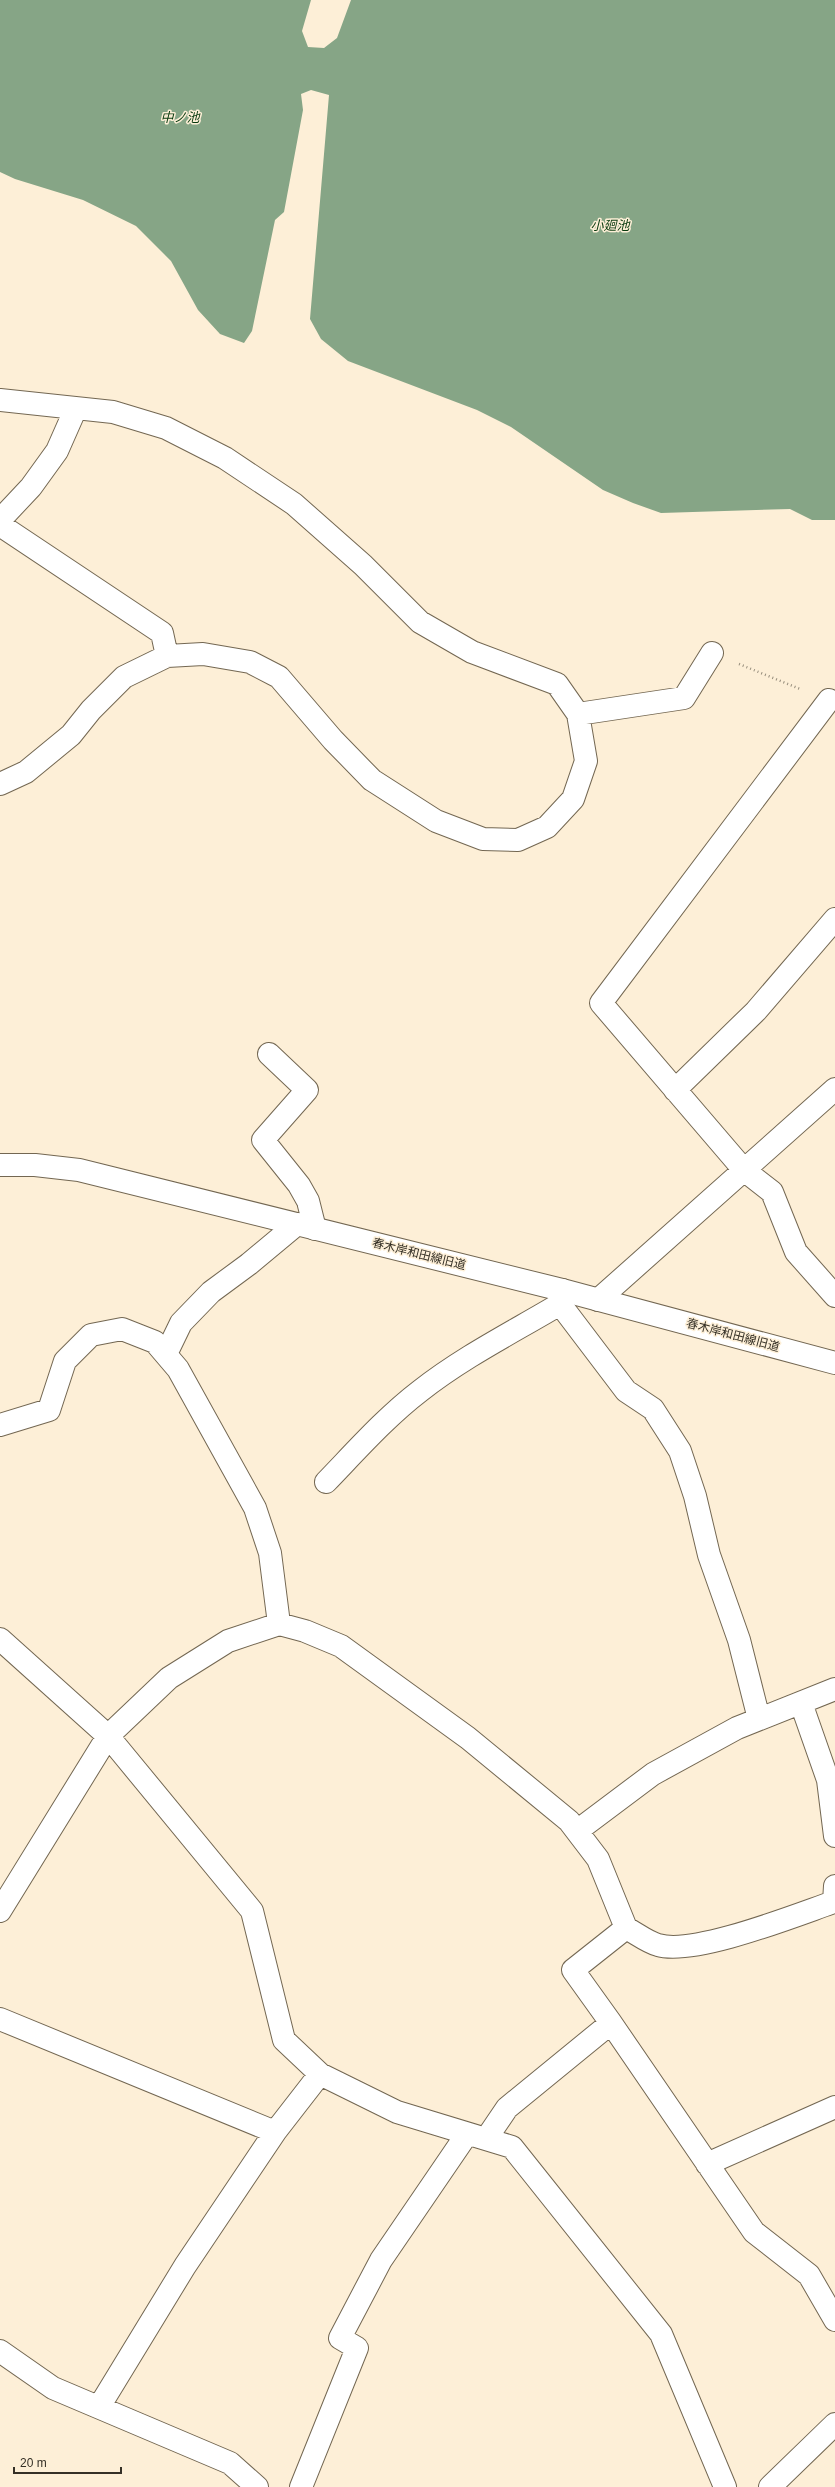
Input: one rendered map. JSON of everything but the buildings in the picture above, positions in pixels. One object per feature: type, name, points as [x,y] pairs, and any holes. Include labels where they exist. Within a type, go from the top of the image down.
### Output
[{"type":"street","points":[[0,400],[114,412],[166,428],[225,458],[294,504],[363,565],[420,622],[472,652],[557,684],[578,714],[586,761],[573,799],[546,827],[518,840],[483,839],[436,821],[372,780],[333,740],[279,677],[250,662],[203,654],[167,656],[124,677],[90,710],[71,736],[26,772],[0,784]]},
{"type":"street","points":[[0,520],[31,486],[57,452],[76,408]]},
{"type":"street","points":[[0,525],[162,632],[167,656]]},
{"type":"street","points":[[578,714],[684,698],[712,653]]},
{"type":"street","points":[[829,700],[601,1003],[744,1170],[772,1192],[796,1252],[835,1296]]},
{"type":"street","points":[[675,1090],[756,1011],[835,919]]},
{"type":"street","points":[[166,1354],[181,1323],[210,1292],[306,1226],[308,1201],[299,1185],[263,1140],[307,1090],[269,1054]]},
{"type":"street","points":[[598,1300],[835,1089]]},
{"type":"street","name":"春木岸和田線旧道","points":[[0,1165],[35,1165],[79,1170],[306,1226],[561,1297],[598,1300],[835,1363]]},
{"type":"street","points":[[326,1482],[375,1432],[420,1391],[561,1297],[626,1392],[653,1409],[680,1451],[695,1496],[709,1555],[739,1640],[759,1719]]},
{"type":"street","points":[[0,1425],[49,1410],[65,1361],[91,1335],[122,1329],[156,1342],[178,1369],[256,1508],[270,1553],[279,1624]]},
{"type":"street","points":[[0,1911],[108,1736],[169,1678],[228,1641],[279,1624],[305,1631],[341,1646],[392,1681],[474,1743],[569,1820],[598,1859],[626,1928],[658,1945],[679,1948],[733,1936],[835,1897]]},
{"type":"street","points":[[0,1639],[108,1736],[252,1911],[284,2040],[320,2074],[397,2112],[512,2147],[661,2334],[725,2487]]},
{"type":"street","points":[[577,1831],[653,1774],[737,1728],[835,1689]]},
{"type":"street","points":[[801,1703],[828,1780],[835,1836]]},
{"type":"street","points":[[626,1928],[573,1970],[611,2022],[754,2232],[809,2276],[835,2320]]},
{"type":"street","points":[[301,2487],[357,2348],[340,2338],[381,2260],[476,2136],[611,2022]]},
{"type":"street","points":[[2,2026],[275,2132]]},
{"type":"street","points":[[99,2407],[185,2266],[275,2132],[320,2074]]},
{"type":"street","points":[[707,2164],[835,2107]]},
{"type":"street","points":[[0,2350],[53,2388],[230,2463],[257,2487]]},
{"type":"street","points":[[770,2487],[835,2424]]},
{"type":"path","points":[[712,653],[829,700]]},
{"type":"water","name":"小廻池","points":[[0,0],[311,0],[302,31],[308,47],[324,48],[337,38],[351,0],[835,0],[835,520],[812,520],[790,509],[661,513],[603,490],[511,427],[477,410],[348,361],[321,339],[310,319],[329,95],[311,90],[301,94],[303,110],[284,212],[275,220],[252,331],[244,343],[220,334],[198,310],[171,261],[136,226],[83,200],[15,179],[0,172]]},
{"type":"water label","name":"中ノ池","points":[[180,117]]}]
